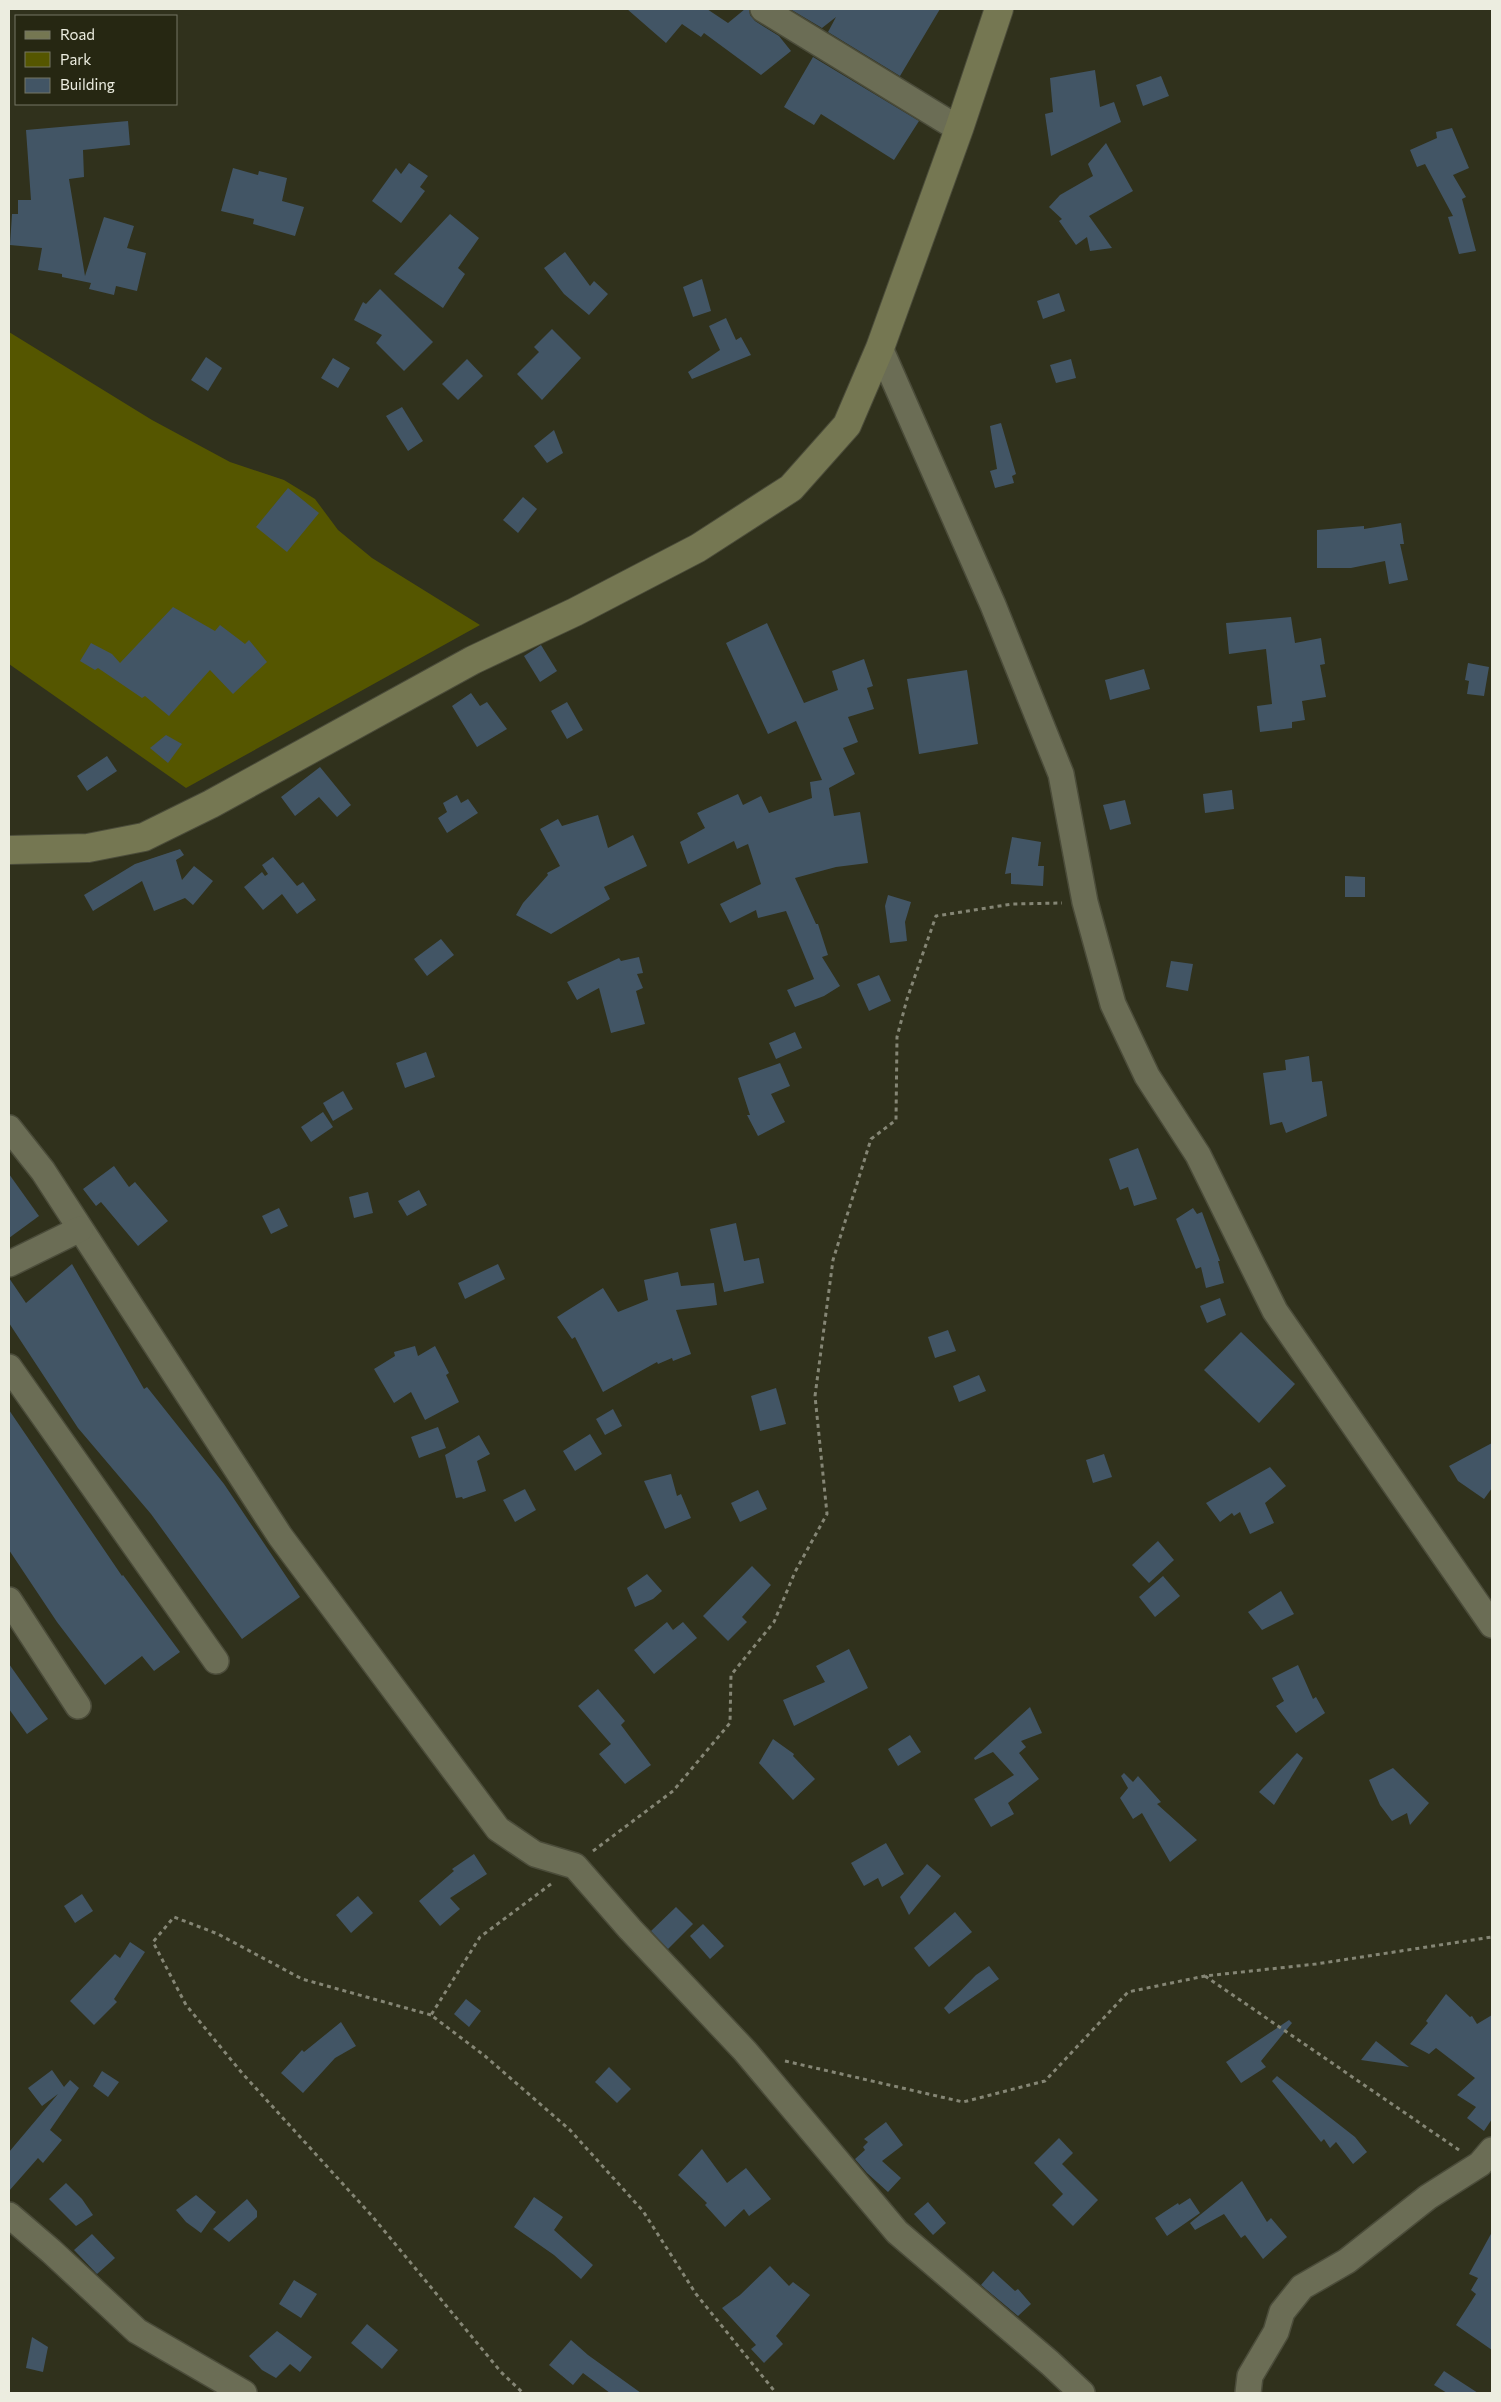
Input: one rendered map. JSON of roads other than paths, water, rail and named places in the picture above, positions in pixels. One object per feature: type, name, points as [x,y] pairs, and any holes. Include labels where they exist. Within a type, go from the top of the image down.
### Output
[{"type":"main road","points":[[9,850],[88,848],[144,837],[211,804],[473,660],[575,612],[698,548],[791,488],[847,426],[880,348],[959,129],[999,9]]},
{"type":"street","points":[[763,9],[959,129]]},
{"type":"street","points":[[880,348],[993,605],[1061,774],[1085,902],[1113,1004],[1146,1076],[1198,1155],[1275,1311],[1492,1626]]},
{"type":"street","points":[[9,1128],[43,1171],[280,1536],[498,1829],[535,1854],[575,1866],[630,1930],[744,2051],[897,2232],[1050,2363],[1082,2393]]},
{"type":"street","points":[[9,1264],[80,1229]]},
{"type":"street","points":[[9,1367],[216,1661]]},
{"type":"street","points":[[9,1600],[78,1706]]},
{"type":"street","points":[[1248,2393],[1250,2376],[1276,2332],[1282,2312],[1302,2287],[1347,2261],[1428,2197],[1486,2157]]},
{"type":"street","points":[[9,2215],[51,2251],[137,2331],[244,2393]]}]
